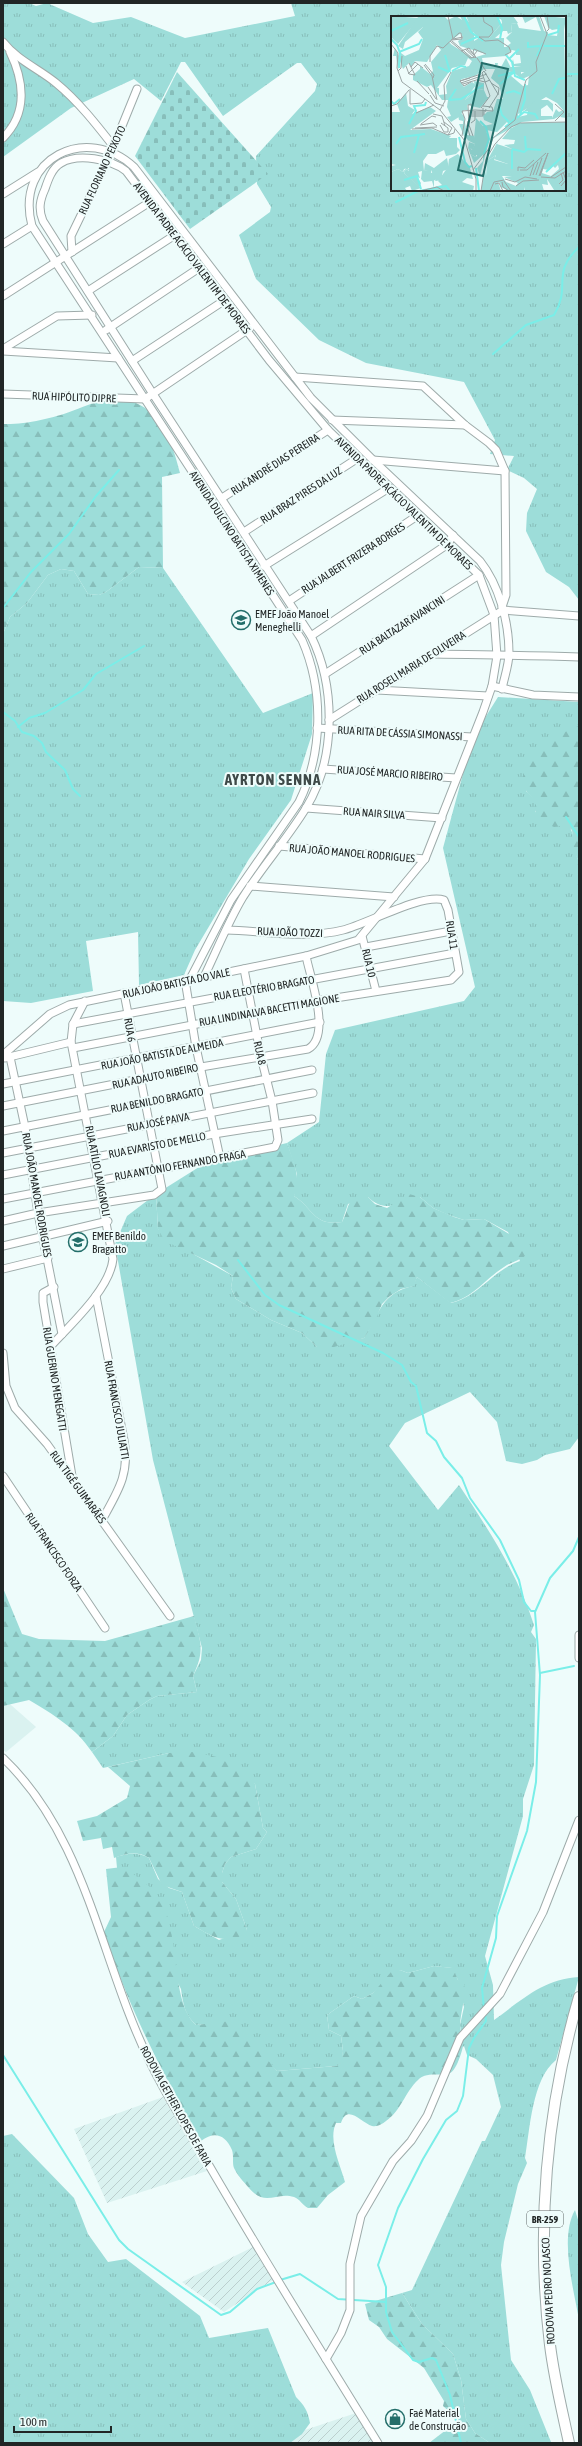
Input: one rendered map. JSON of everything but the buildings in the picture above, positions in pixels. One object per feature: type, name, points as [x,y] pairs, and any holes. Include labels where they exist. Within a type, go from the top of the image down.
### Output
[{"type":"highway","name":"RODOVIA PEDRO NOLASCO","points":[[569,2443],[555,2379],[548,2323],[545,2269],[545,2191],[550,2134],[557,2083],[579,1996]]},
{"type":"street","points":[[3,42],[10,50],[56,83],[85,111],[112,150]]},
{"type":"street","points":[[3,138],[15,122],[22,100],[22,82],[10,50]]},
{"type":"street","name":"RUA FLORIANO PEIXOTO","points":[[69,254],[71,236],[112,150],[137,89]]},
{"type":"street","name":"AVENIDA DULCINO BATISTA XIMENES","points":[[112,150],[89,149],[62,152],[50,159],[39,172],[29,196],[28,211],[32,226],[92,315],[118,358],[302,640],[310,657],[316,681],[317,728],[310,775],[299,802],[231,900],[188,980]]},
{"type":"street","name":"AVENIDA PADRE ACÁCIO VALENTIM DE MORAES","points":[[112,150],[134,167],[311,398],[373,460],[453,534],[487,570],[502,609],[509,654],[502,689]]},
{"type":"street","name":"AVENIDA DULCINO BATISTA XIMENES","points":[[106,162],[76,159],[60,164],[53,171],[45,188],[39,212],[69,254],[88,292],[110,327],[244,532],[264,566],[289,601],[311,636],[319,652],[325,674],[329,720],[323,769],[306,808],[250,886],[204,976]]},
{"type":"street","name":"AVENIDA PADRE ACÁCIO VALENTIM DE MORAES","points":[[106,162],[126,171],[247,330],[328,430],[448,544],[479,576],[494,615],[497,656],[492,686],[442,818],[425,859],[362,936]]},
{"type":"street","points":[[3,194],[39,172]]},
{"type":"street","points":[[3,296],[158,197]]},
{"type":"street","points":[[3,244],[32,226]]},
{"type":"street","points":[[88,292],[175,235]]},
{"type":"street","points":[[102,332],[200,268]]},
{"type":"street","points":[[132,361],[224,300]]},
{"type":"street","points":[[3,350],[57,316],[92,315]]},
{"type":"street","points":[[145,399],[255,325]]},
{"type":"street","points":[[3,350],[118,358]]},
{"type":"street","points":[[295,377],[423,386],[465,425],[480,435],[496,450],[505,471],[506,595],[502,609],[579,616]]},
{"type":"street","name":"RUA HIPÓLITO DIPRE","points":[[3,394],[145,399]]},
{"type":"street","points":[[304,402],[311,398]]},
{"type":"street","points":[[332,420],[465,425]]},
{"type":"street","name":"RUA ANDRÉ DIAS PEREIRA","points":[[222,498],[328,430]]},
{"type":"street","name":"RUA BRAZ PIRES DA LUZ","points":[[244,532],[358,458]]},
{"type":"street","points":[[366,465],[373,460],[505,471]]},
{"type":"street","points":[[264,566],[388,488]]},
{"type":"street","name":"RUA JALBERT FRIZERA BORGES","points":[[289,601],[417,516]]},
{"type":"street","points":[[311,636],[448,544],[453,534]]},
{"type":"street","name":"RUA BALTAZAR AVANCINI","points":[[325,674],[479,576]]},
{"type":"street","name":"RUA ROSELI MARIA DE OLIVEIRA","points":[[329,720],[502,609]]},
{"type":"street","points":[[434,654],[497,656],[509,654],[579,658]]},
{"type":"street","points":[[492,686],[532,695],[579,697]]},
{"type":"street","points":[[377,690],[488,696]]},
{"type":"street","name":"RUA RITA DE CÁSSIA SIMONASSI","points":[[317,728],[472,737]]},
{"type":"street","name":"RUA JOSÉ MARCIO RIBEIRO","points":[[323,769],[456,778]]},
{"type":"street","name":"RUA NAIR SILVA","points":[[306,808],[442,818]]},
{"type":"street","name":"RUA JOÃO MANOEL RODRIGUES","points":[[279,846],[425,859]]},
{"type":"street","points":[[250,886],[394,897]]},
{"type":"street","name":"RUA JOÃO TOZZI","points":[[227,930],[326,934],[435,898],[444,900],[446,903]]},
{"type":"street","name":"RUA 11","points":[[446,903],[459,968]]},
{"type":"street","points":[[366,947],[451,931]]},
{"type":"street","name":"RUA JOÃO BATISTA DO VALE","points":[[5,1056],[50,1014],[59,1008],[85,1000],[306,956],[353,943],[362,936]]},
{"type":"street","name":"RUA 10","points":[[362,936],[376,991]]},
{"type":"street","name":"RUA ELEOTÉRIO BRAGATO","points":[[73,1024],[455,952]]},
{"type":"street","points":[[306,956],[320,1022]]},
{"type":"street","name":"RUA LINDINALVA BACETTI MAGIONE","points":[[5,1056],[132,1036],[316,1001],[451,980],[458,975],[459,968]]},
{"type":"street","name":"RUA 8","points":[[244,969],[256,1034],[272,1101],[278,1137]]},
{"type":"street","points":[[188,980],[188,1002],[196,1047],[220,1158]]},
{"type":"street","name":"RUA 6","points":[[103,1202],[154,1195],[161,1190],[162,1183],[124,993]]},
{"type":"street","name":"RUA ATÍLIO LAVAGNOLI","points":[[50,1347],[96,1296],[113,1264],[113,1251],[108,1221],[98,1179],[91,1136],[72,1045],[73,1024],[85,1000]]},
{"type":"street","name":"RUA JOÃO BATISTA DE ALMEIDA","points":[[3,1084],[320,1022]]},
{"type":"street","name":"RUA ADAUTO RIBEIRO","points":[[3,1106],[201,1067],[308,1049],[318,1037],[320,1022]]},
{"type":"street","name":"RUA JOÃO MANOEL RODRIGUES","points":[[3,1045],[5,1056],[15,1082],[25,1126],[38,1213],[54,1287],[62,1334]]},
{"type":"street","name":"RUA BENILDO BRAGATO","points":[[3,1131],[312,1070]]},
{"type":"street","name":"RUA JOSÉ PAIVA","points":[[3,1153],[150,1123],[312,1093]]},
{"type":"street","name":"RUA EVARISTO DE MELLO","points":[[3,1175],[214,1134],[312,1118]]},
{"type":"street","name":"RUA ANTÔNIO FERNANDO FRAGA","points":[[3,1199],[98,1179],[271,1149],[277,1144],[278,1137]]},
{"type":"street","points":[[3,1221],[38,1213],[103,1202]]},
{"type":"street","points":[[3,1246],[108,1221]]},
{"type":"street","points":[[3,1269],[48,1258]]},
{"type":"street","name":"RUA GUERINO MENEGATTI","points":[[54,1287],[45,1290],[42,1297],[72,1478]]},
{"type":"street","name":"RUA FRANCISCO JULIATTI","points":[[96,1296],[124,1440],[126,1462],[121,1485],[102,1520]]},
{"type":"street","name":"RUA TIGÊ GUIMARÃES","points":[[3,1353],[6,1386],[15,1408],[47,1444],[170,1616]]},
{"type":"street","name":"RUA FRANCISCO FORZA","points":[[3,1476],[105,1628]]},
{"type":"street","points":[[579,1635],[579,1658]]},
{"type":"street","name":"RODOVIA GETHER LOPES DE FARIA","points":[[3,1758],[37,1794],[64,1839],[134,2025],[151,2065],[275,2277],[378,2443]]},
{"type":"street","points":[[326,2359],[341,2333],[350,2300],[350,2264],[361,2216],[394,2161],[411,2141],[427,2116],[460,2038],[500,1994],[543,1912],[579,1820]]},
{"type":"shaded area","points":[[3,1698],[36,1727],[6,1752],[3,1750]]},
{"type":"shaded area","points":[[163,2097],[207,2171],[107,2203],[74,2129]]},
{"type":"shaded area","points":[[253,2247],[273,2280],[224,2312],[182,2282]]},
{"type":"shaded area","points":[[356,2413],[374,2443],[281,2443],[278,2439]]},
{"type":"green space","points":[[3,3],[29,3],[36,6],[47,3],[93,23],[131,17],[185,38],[295,16],[291,3],[579,3],[579,600],[569,587],[546,572],[526,531],[527,513],[537,489],[524,478],[507,470],[514,456],[490,454],[495,440],[464,382],[366,363],[319,340],[256,279],[239,235],[270,212],[271,207],[257,184],[256,156],[315,91],[317,84],[301,63],[297,63],[223,116],[185,62],[181,62],[161,101],[134,79],[71,108],[3,157]]},
{"type":"green space","points":[[177,72],[268,174],[190,229],[135,156]]},
{"type":"green space","points":[[119,397],[135,402],[156,417],[167,434],[175,454],[180,473],[162,477],[163,568],[139,567],[106,592],[99,595],[88,594],[74,571],[61,569],[48,575],[27,603],[10,617],[3,634],[3,424],[29,422],[48,418],[65,414],[100,401]]},
{"type":"green space","points":[[139,567],[163,568],[263,713],[313,693],[312,734],[291,800],[249,859],[195,950],[184,975],[139,985],[138,932],[86,941],[93,991],[31,1003],[3,1001],[3,634],[10,617],[27,603],[48,575],[61,569],[74,571],[88,594],[99,595],[106,592]]},
{"type":"green space","points":[[498,697],[579,702],[579,726],[526,791],[535,799],[538,807],[535,812],[569,826],[573,834],[579,862],[579,1437],[570,1449],[545,1455],[537,1460],[522,1464],[506,1461],[497,1422],[470,1392],[405,1423],[389,1446],[438,1510],[459,1485],[491,1535],[511,1570],[520,1588],[534,1625],[531,1632],[536,1639],[534,1765],[523,1799],[523,1816],[485,1956],[493,1985],[494,2020],[524,1998],[544,1986],[554,1982],[579,1977],[556,2060],[548,2068],[542,2079],[533,2105],[525,2158],[527,2163],[518,2184],[504,2242],[501,2265],[511,2360],[530,2390],[551,2442],[548,2443],[490,2443],[475,2433],[466,2419],[461,2380],[453,2354],[422,2324],[402,2293],[412,2290],[482,2141],[485,2141],[501,2107],[493,2075],[476,2059],[467,2055],[464,2046],[463,2047],[460,2025],[464,2007],[458,1980],[452,1968],[434,1966],[408,1973],[400,1970],[373,1993],[362,1999],[354,1996],[327,2015],[329,2030],[341,2036],[343,2051],[342,2063],[336,2066],[277,2071],[266,2060],[206,2024],[196,2025],[189,2017],[185,2009],[181,1989],[117,1868],[116,1857],[133,1854],[149,1858],[158,1879],[169,1888],[182,1892],[194,1926],[219,1940],[247,1930],[236,1899],[222,1882],[222,1873],[225,1864],[231,1857],[256,1849],[267,1832],[263,1828],[255,1784],[169,1753],[103,1768],[92,1752],[113,1736],[127,1715],[149,1700],[157,1696],[197,1692],[193,1676],[201,1660],[202,1648],[153,1460],[115,1244],[127,1216],[156,1194],[158,1229],[193,1254],[233,1276],[231,1288],[236,1299],[271,1320],[302,1333],[317,1347],[364,1338],[382,1305],[402,1289],[413,1286],[417,1277],[451,1303],[461,1300],[510,1265],[520,1261],[508,1232],[484,1219],[464,1220],[446,1214],[433,1208],[420,1197],[393,1206],[387,1206],[380,1205],[368,1197],[348,1204],[342,1222],[325,1222],[319,1219],[294,1196],[297,1174],[287,1143],[319,1122],[326,1054],[335,1030],[464,1001],[475,987],[443,848],[473,737]]},
{"type":"green space","points":[[579,726],[579,862],[574,851],[572,830],[565,825],[554,827],[534,818],[536,804],[535,800],[525,788],[523,773],[527,764],[542,747],[561,734]]},
{"type":"green space","points":[[287,1143],[297,1176],[294,1196],[300,1200],[314,1215],[325,1222],[342,1222],[349,1204],[360,1197],[368,1197],[375,1204],[387,1208],[409,1194],[420,1197],[433,1208],[454,1217],[464,1220],[484,1219],[516,1238],[527,1250],[526,1255],[504,1267],[472,1293],[458,1301],[450,1303],[417,1277],[414,1286],[401,1289],[390,1296],[382,1304],[375,1321],[364,1338],[324,1350],[317,1347],[302,1333],[271,1320],[236,1299],[231,1288],[233,1276],[216,1265],[165,1241],[158,1229],[156,1194],[207,1162]]},
{"type":"green space","points":[[3,1588],[22,1634],[39,1639],[105,1641],[194,1616],[201,1647],[199,1660],[193,1676],[197,1692],[157,1696],[149,1700],[127,1715],[113,1736],[92,1752],[86,1743],[72,1729],[29,1700],[3,1706]]},
{"type":"green space","points":[[194,1752],[221,1758],[255,1784],[263,1828],[267,1832],[256,1849],[231,1857],[225,1864],[222,1873],[222,1882],[236,1899],[247,1930],[245,1935],[230,1939],[218,1938],[207,1934],[194,1926],[182,1892],[162,1885],[149,1858],[141,1854],[132,1854],[114,1858],[112,1847],[103,1849],[101,1838],[83,1841],[77,1821],[97,1816],[127,1798],[130,1786],[108,1767],[169,1753]]},
{"type":"green space","points":[[122,1867],[127,1869],[151,1888],[165,1909],[170,1926],[182,1999],[188,2014],[196,2025],[229,2021],[253,2042],[277,2071],[336,2066],[341,2063],[343,2051],[341,2036],[329,2030],[327,2015],[354,1996],[362,1999],[373,1993],[391,1972],[400,1970],[408,1973],[434,1966],[453,1968],[458,1980],[464,1983],[464,1999],[460,2025],[463,2046],[460,2057],[454,2069],[450,2073],[429,2075],[418,2080],[396,2112],[380,2125],[372,2126],[351,2114],[344,2117],[341,2123],[336,2123],[333,2137],[334,2144],[345,2182],[328,2195],[317,2208],[308,2208],[294,2197],[282,2196],[266,2198],[255,2194],[235,2171],[233,2166],[232,2150],[223,2137],[215,2135],[201,2141],[159,2065],[135,2013],[113,1959],[104,1932],[111,1917],[106,1869]]},
{"type":"green space","points":[[12,2134],[74,2198],[88,2234],[108,2262],[126,2259],[200,2316],[209,2338],[268,2328],[296,2397],[308,2415],[310,2423],[302,2434],[290,2443],[3,2443],[3,2136]]},
{"type":"green space","points":[[575,2210],[579,2223],[579,2320],[571,2279],[568,2249],[570,2222]]},
{"type":"green space","points":[[402,2293],[422,2324],[453,2354],[461,2380],[466,2419],[475,2433],[490,2443],[429,2443],[459,2420],[443,2406],[444,2401],[424,2368],[387,2339],[379,2327],[369,2320],[365,2304]]},
{"type":"waterway","points":[[566,74],[579,74]]},
{"type":"waterway","points":[[396,202],[418,191]]},
{"type":"waterway","points":[[493,354],[526,325],[554,315],[559,305],[561,296],[565,265],[570,256],[579,247]]},
{"type":"waterway","points":[[3,608],[31,572],[69,534],[96,496],[119,470]]},
{"type":"waterway","points":[[18,727],[29,718],[45,713],[83,690],[96,674],[144,646]]},
{"type":"waterway","points":[[3,712],[15,721],[22,732],[34,736],[42,743],[46,752],[65,770],[73,789],[80,796]]},
{"type":"waterway","points":[[566,817],[579,837]]},
{"type":"waterway","points":[[238,1260],[265,1295],[279,1305],[383,1353],[402,1365],[411,1382],[416,1386],[427,1433],[436,1441],[444,1457],[462,1478],[470,1498],[500,1540],[519,1580],[524,1602],[531,1611],[535,1611]]},
{"type":"waterway","points":[[484,2009],[482,1988],[496,1938],[497,1916],[527,1831],[536,1782],[540,1675],[535,1612],[550,1578],[573,1551],[579,1537]]},
{"type":"waterway","points":[[540,1673],[574,1666]]},
{"type":"waterway","points":[[461,2443],[450,2395],[436,2360],[432,2358],[419,2362],[413,2360],[392,2332],[386,2312],[386,2287],[378,2265],[398,2208],[423,2159],[446,2120],[457,2111],[463,2096],[469,2048],[486,2021],[485,2013]]},
{"type":"waterway","points":[[3,2055],[119,2240],[128,2249],[221,2315],[230,2312],[257,2289],[276,2282]]},
{"type":"waterway","points":[[280,2280],[300,2274],[338,2299],[386,2302]]},
{"type":"place","name":"EMEF João Manoel Meneghelli","points":[[241,620]]},
{"type":"place","name":"EMEF Benildo Bragatto","points":[[78,1242]]},
{"type":"place","name":"Faé Material de Construção","points":[[395,2419]]},
{"type":"district","name":"AYRTON SENNA","points":[[273,780]]}]
